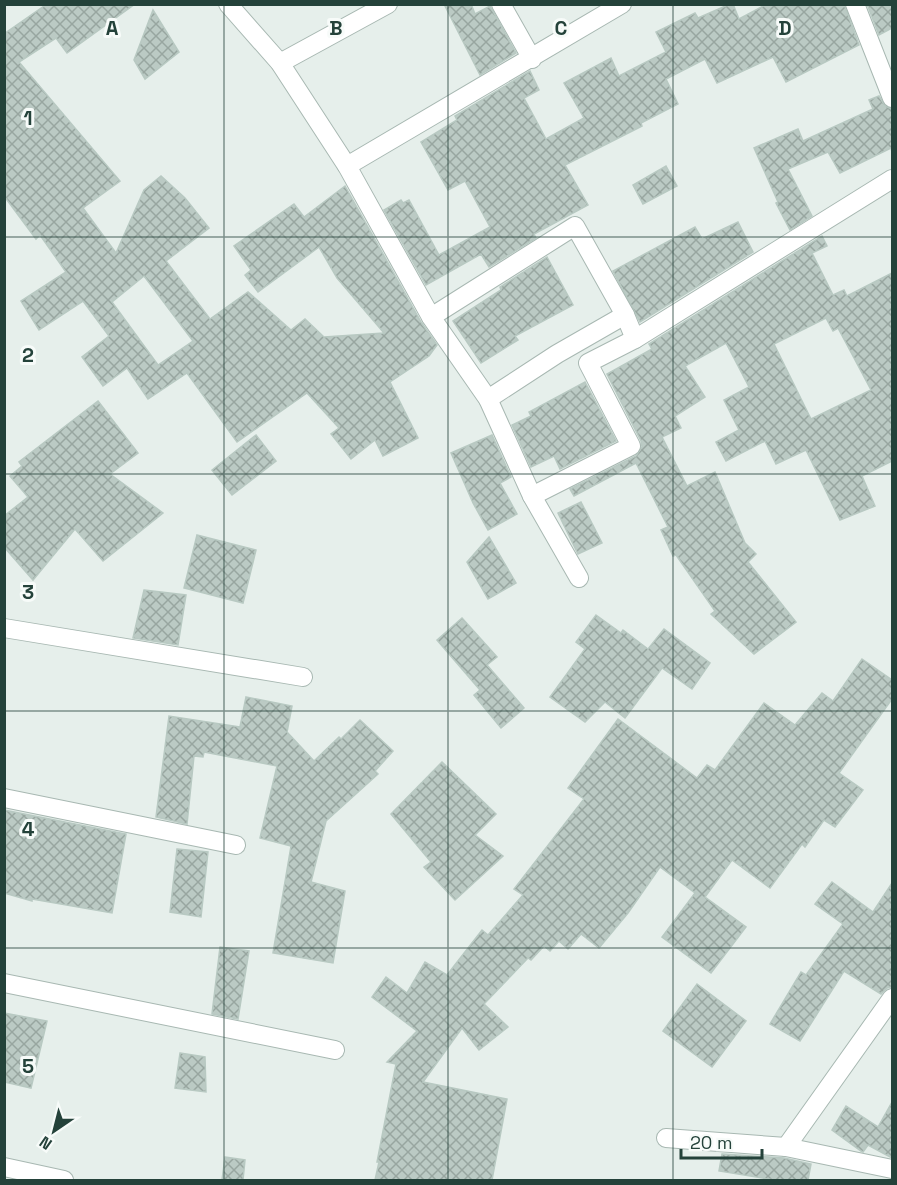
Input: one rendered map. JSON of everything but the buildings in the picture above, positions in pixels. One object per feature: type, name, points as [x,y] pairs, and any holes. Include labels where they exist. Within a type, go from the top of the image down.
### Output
[{"type":"street","points":[[228,4],[280,63],[347,166],[431,317],[488,399],[532,496],[579,578]]},
{"type":"street","points":[[280,63],[388,4]]},
{"type":"street","points":[[501,4],[532,58]]},
{"type":"street","points":[[347,166],[622,4]]},
{"type":"street","points":[[855,4],[892,98]]},
{"type":"street","points":[[532,496],[631,446],[588,363],[635,339],[892,180]]},
{"type":"street","points":[[431,317],[575,226],[625,315],[635,339]]},
{"type":"street","points":[[488,399],[557,354],[625,315]]},
{"type":"street","points":[[4,628],[303,677]]},
{"type":"street","points":[[4,798],[236,844]]},
{"type":"street","points":[[4,983],[335,1050]]},
{"type":"street","points":[[786,1147],[892,998]]},
{"type":"street","points":[[666,1138],[786,1147],[892,1169]]},
{"type":"street","points":[[4,1167],[64,1180]]}]
